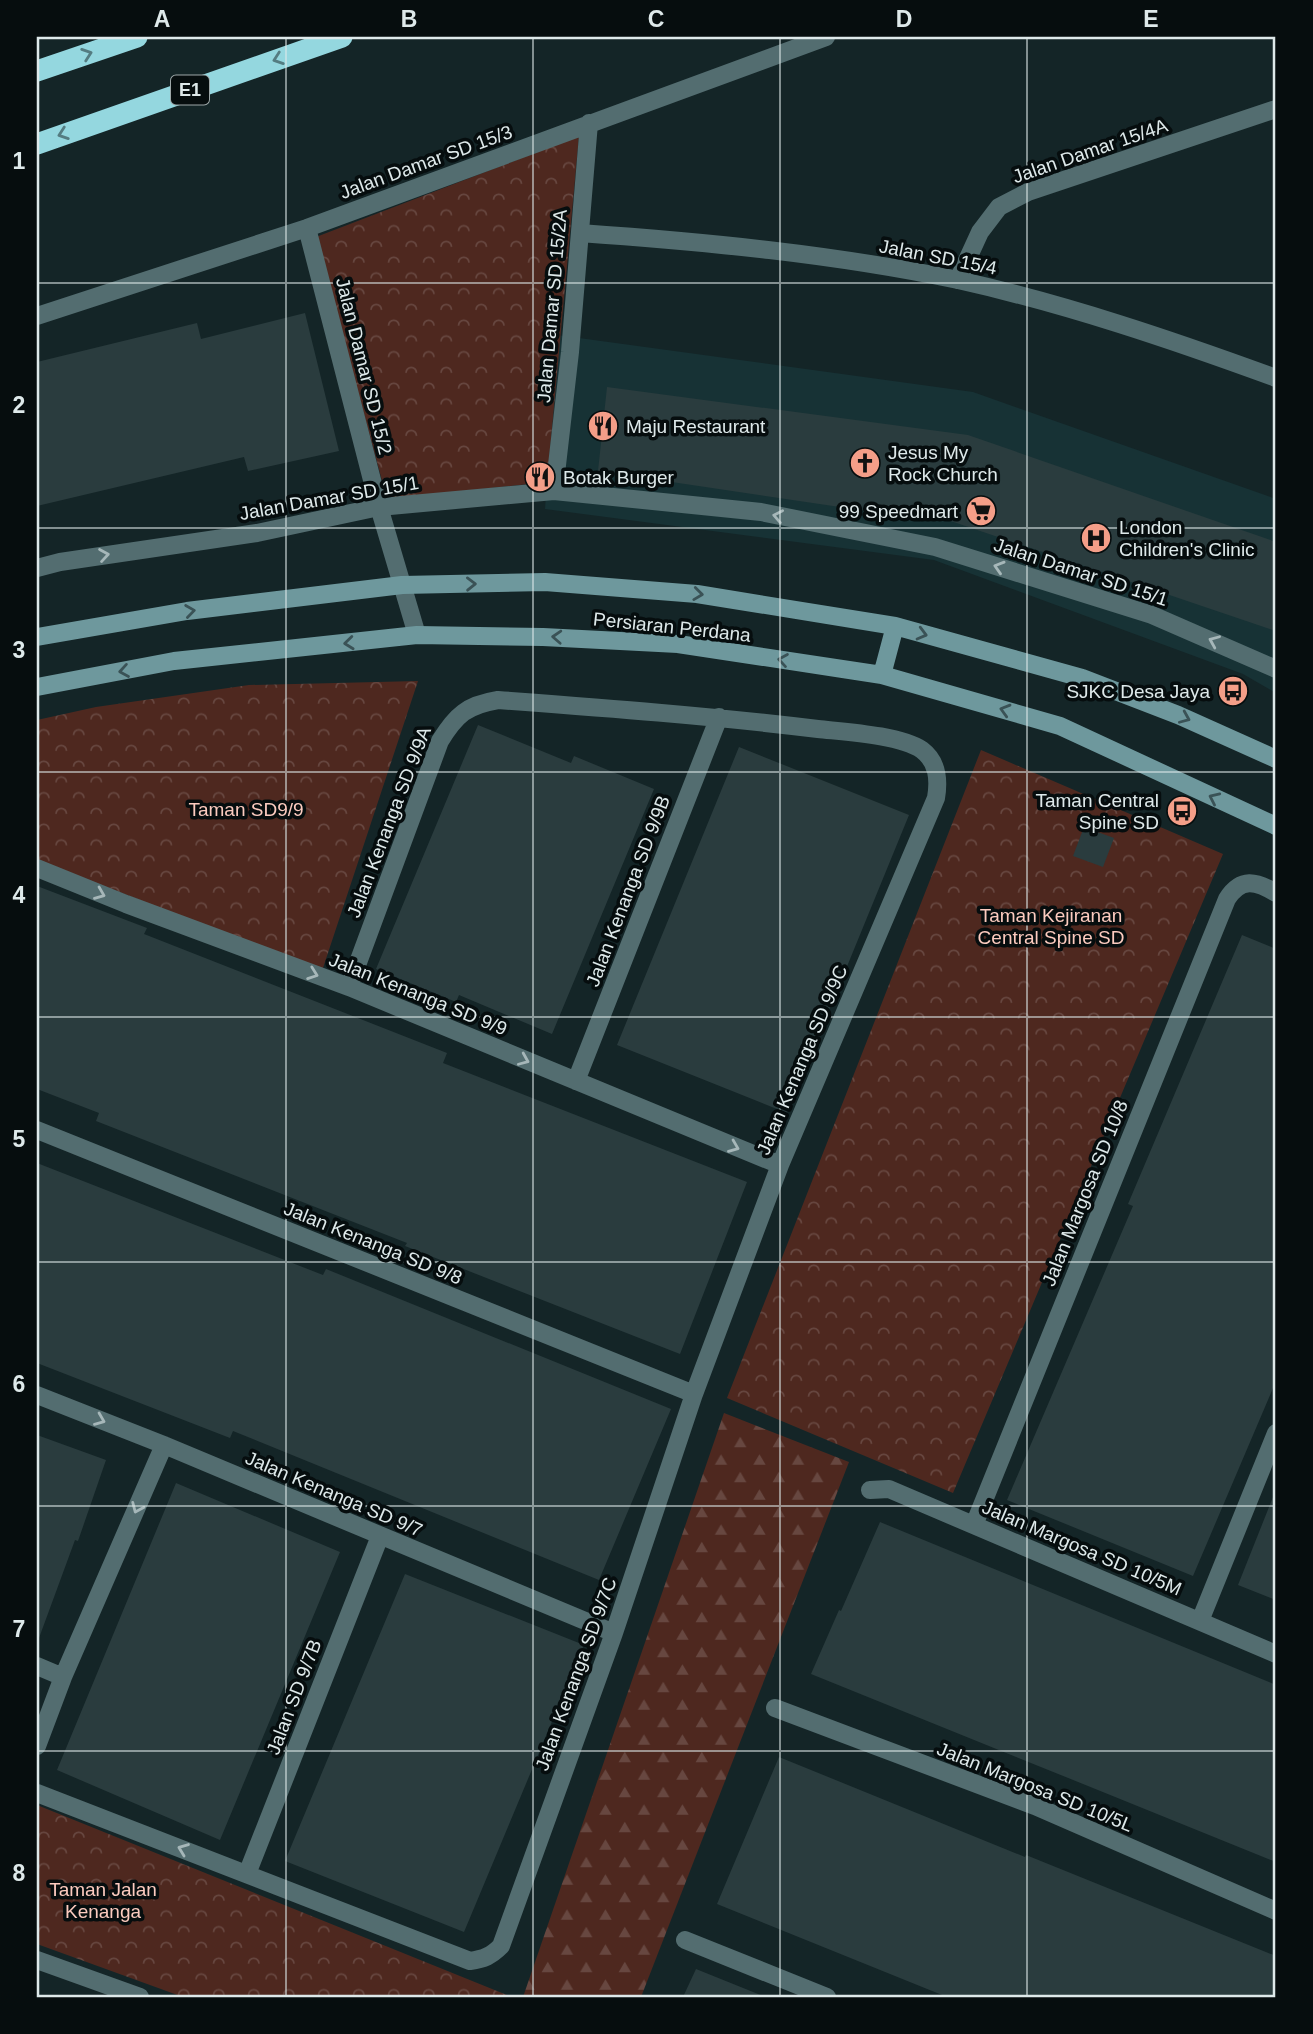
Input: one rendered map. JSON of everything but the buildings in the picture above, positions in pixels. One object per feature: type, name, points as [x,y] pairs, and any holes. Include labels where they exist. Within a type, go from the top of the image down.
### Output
[{"type":"highway","points":[[37,71],[137,37]]},
{"type":"highway","name":"E1","points":[[37,144],[342,37]]},
{"type":"main road","name":"Persiaran Perdana","points":[[37,637],[187,611],[402,585],[545,582],[697,594],[895,626],[1082,678],[1165,710],[1276,759]]},
{"type":"main road","points":[[882,675],[895,626]]},
{"type":"main road","name":"Persiaran Perdana","points":[[37,687],[174,662],[417,635],[543,637],[678,644],[882,675],[1060,726],[1276,826]]},
{"type":"street","name":"Jalan Damar SD 15/3","points":[[37,316],[307,228],[826,37]]},
{"type":"street","name":"Jalan Damar 15/4A","points":[[958,280],[980,232],[999,207],[1028,192],[1276,109]]},
{"type":"street","name":"Jalan Damar SD 15/2A","points":[[554,491],[589,124]]},
{"type":"street","name":"Jalan Damar SD 15/2","points":[[307,228],[379,507],[417,635]]},
{"type":"street","name":"Jalan SD 15/4","points":[[580,233],[732,244],[958,280],[1069,309],[1191,347],[1276,378]]},
{"type":"street","name":"Jalan Damar SD 15/1","points":[[37,568],[136,550],[257,533],[379,507],[554,491],[761,512],[935,547],[1152,615],[1276,668]]},
{"type":"street","name":"Jalan Kenanga SD 9/9A","points":[[349,987],[440,741],[449,726],[465,710],[480,703],[498,701],[719,717],[885,737],[920,749]]},
{"type":"street","name":"Jalan Kenanga SD 9/9B","points":[[576,1082],[719,717]]},
{"type":"street","name":"Jalan Kenanga SD 9/9C","points":[[694,1394],[780,1165],[936,798],[939,784],[936,771],[931,758],[920,749]]},
{"type":"street","name":"Jalan Kenanga SD 9/9","points":[[37,868],[349,987],[780,1165]]},
{"type":"street","name":"Jalan Margosa SD 10/8","points":[[974,1525],[1227,899],[1233,889],[1243,884],[1265,886],[1276,893]]},
{"type":"street","name":"Jalan Kenanga SD 9/8","points":[[37,1130],[694,1394]]},
{"type":"street","name":"Jalan Kenanga SD 9/7C","points":[[247,1874],[470,1961],[483,1959],[501,1946],[614,1633],[694,1394]]},
{"type":"street","name":"Jalan Kenanga SD 9/7","points":[[37,1395],[614,1633]]},
{"type":"street","points":[[1200,1621],[1276,1433]]},
{"type":"street","points":[[37,1746],[63,1678],[164,1446]]},
{"type":"street","name":"Jalan Margosa SD 10/5M","points":[[870,1490],[889,1489],[1276,1654]]},
{"type":"street","name":"Jalan SD 9/7B","points":[[247,1874],[380,1536]]},
{"type":"street","points":[[37,1666],[63,1678]]},
{"type":"street","name":"Jalan Margosa SD 10/5L","points":[[775,1708],[1035,1807],[1276,1911]]},
{"type":"street","points":[[37,1793],[247,1874]]},
{"type":"street","points":[[685,1940],[827,1997]]},
{"type":"street","points":[[37,1959],[140,1997]]},
{"type":"shaded area","points":[[557,335],[973,392],[1276,499],[1276,693],[1243,674],[934,560],[545,509]]},
{"type":"green space","points":[[579,136],[547,482],[387,499],[316,237]]},
{"type":"green space","name":"Taman SD9/9","points":[[418,681],[322,971],[37,860],[37,720],[96,707],[249,685]]},
{"type":"green space","name":"Taman Kejiranan Central Spine SD","points":[[981,750],[1223,854],[953,1493],[727,1398]]},
{"type":"green space","points":[[724,1413],[849,1462],[641,1997],[523,1997]]},
{"type":"green space","name":"Taman Jalan Kenanga","points":[[37,1805],[512,1997],[183,1997],[37,1944]]},
{"type":"place","name":"Maju Restaurant","points":[[603,426]]},
{"type":"place","name":"Jesus My Rock Church","points":[[865,463]]},
{"type":"place","name":"Botak Burger","points":[[540,477]]},
{"type":"place","name":"99 Speedmart","points":[[981,511]]},
{"type":"place","name":"London Children's Clinic","points":[[1096,538]]},
{"type":"place","name":"SJKC Desa Jaya","points":[[1233,691]]},
{"type":"place","name":"Taman Central Spine SD","points":[[1182,811]]}]
